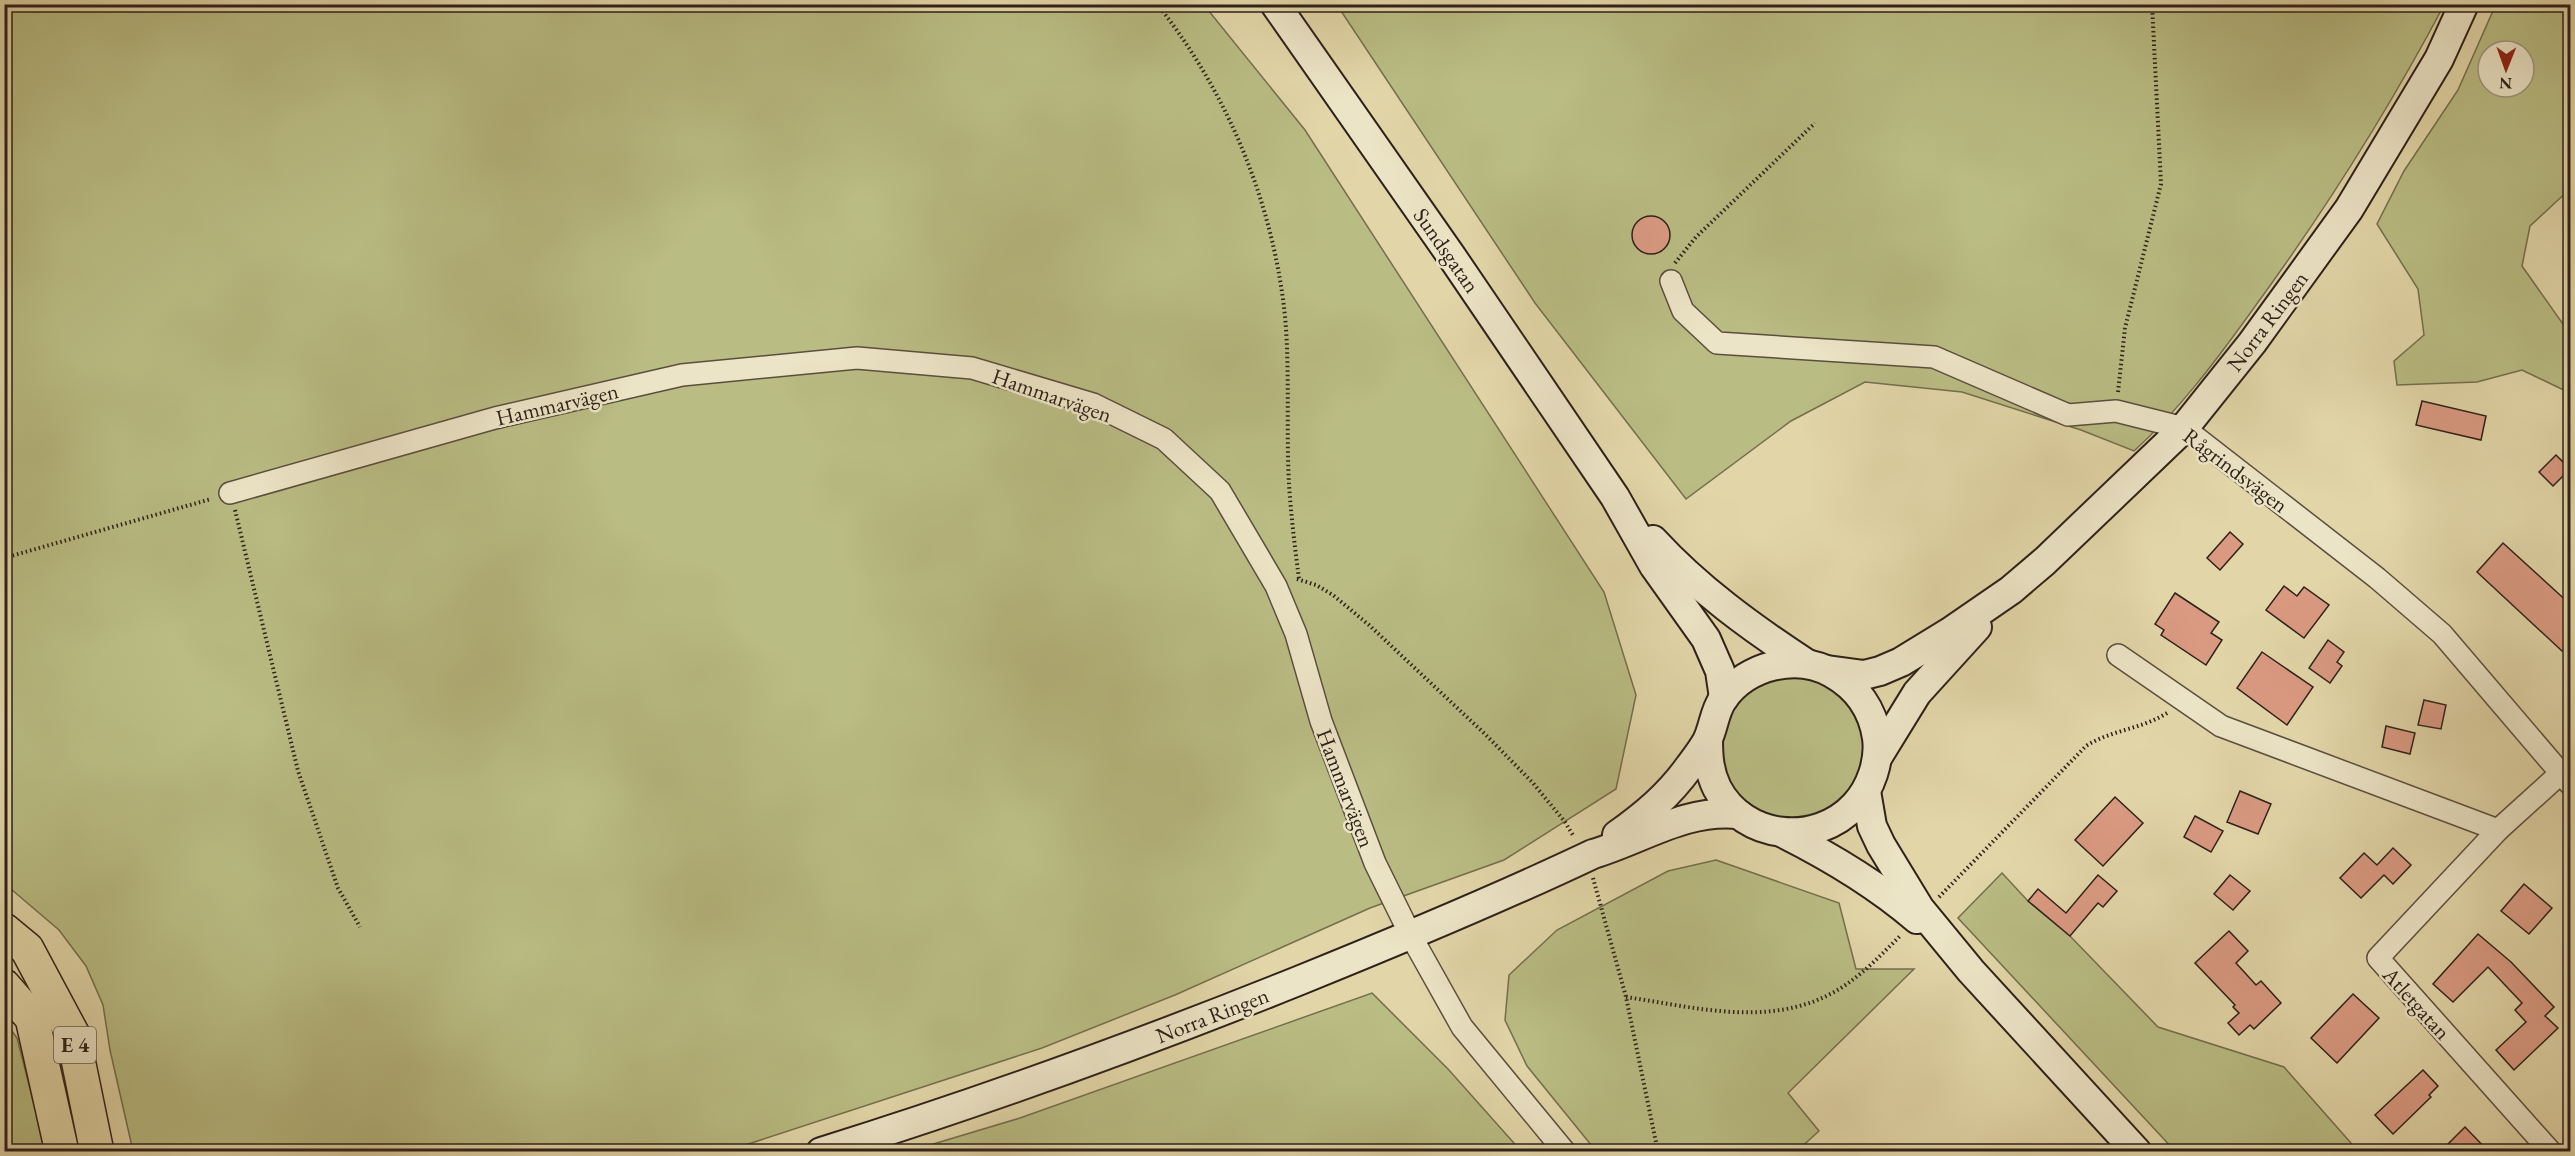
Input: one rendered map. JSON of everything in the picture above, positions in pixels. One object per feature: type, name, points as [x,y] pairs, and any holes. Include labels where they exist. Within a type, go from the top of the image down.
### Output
[{"type":"highway","name":"E 4","points":[[4,930],[27,949],[73,1035],[97,1152]]},
{"type":"highway","name":"E 4","points":[[4,986],[32,1018],[62,1152]]},
{"type":"main road","name":"Sundsgatan","points":[[1275,4],[1452,257],[1615,497],[1654,566],[1706,639],[1720,671],[1724,698]]},
{"type":"main road","name":"Norra Ringen","points":[[1877,758],[1917,693],[2011,590],[2045,561],[2184,428],[2252,343],[2349,209],[2439,59],[2464,4]]},
{"type":"main road","name":"Sundsgatan","points":[[1615,497],[1675,564],[1703,589],[1754,628],[1817,667]]},
{"type":"main road","name":"Norra Ringen","points":[[1817,667],[1864,675],[1901,662],[2011,590]]},
{"type":"main road","points":[[1783,833],[1800,833],[1831,824],[1851,810],[1866,791],[1877,758],[1874,722],[1856,692],[1843,679],[1817,667],[1788,663],[1770,666],[1752,673],[1736,684],[1714,714],[1708,739],[1709,764],[1717,788],[1738,814],[1821,852],[1881,890],[1950,946]]},
{"type":"main road","name":"Norra Ringen","points":[[1587,857],[1655,806],[1689,767],[1708,739]]},
{"type":"main road","points":[[1866,791],[1870,819],[1881,845],[1920,909],[1950,946],[2137,1152]]},
{"type":"main road","name":"Norra Ringen","points":[[821,1152],[895,1129],[1174,1031],[1411,936],[1587,857],[1689,816],[1720,812],[1738,814]]},
{"type":"street","name":"Rågrindsvägen","points":[[1671,281],[1683,311],[1717,343],[1934,357],[2068,415],[2116,411],[2184,428],[2377,578],[2442,634],[2566,779],[2498,830]]},
{"type":"street","name":"Hammarvägen","points":[[230,493],[495,418],[682,375],[857,358],[972,368],[1093,404],[1164,439],[1220,491],[1276,586],[1296,634],[1321,721],[1366,841],[1411,936],[1462,1027],[1565,1152]]},
{"type":"street","points":[[2118,655],[2221,726],[2498,830]]},
{"type":"street","name":"Atletgatan","points":[[2498,830],[2378,958],[2551,1152]]},
{"type":"path","points":[[1157,4],[1199,65],[1229,121],[1252,172],[1272,245],[1285,316],[1289,484],[1299,579],[1316,585],[1333,595],[1369,625],[1485,734],[1533,783],[1565,822],[1587,857],[1626,996],[1658,1152]]},
{"type":"path","points":[[2116,411],[2125,328],[2161,184],[2152,4]]},
{"type":"path","points":[[1671,281],[1675,263],[1696,237],[1815,123]]},
{"type":"path","points":[[4,558],[230,493],[298,771],[338,888],[360,927]]},
{"type":"path","points":[[1936,900],[2086,746],[2109,734],[2160,717],[2181,699]]},
{"type":"path","points":[[1626,996],[1740,1013],[1771,1012],[1792,1008],[1815,1001],[1842,987],[1878,958],[1902,934]]},
{"type":"green space","points":[[2496,4],[2570,5],[2570,189],[2530,226],[2522,266],[2570,334],[2570,393],[2522,370],[2477,382],[2397,385],[2394,361],[2424,335],[2418,289],[2377,224],[2404,171],[2458,90],[2476,49],[2476,99],[2536,99],[2536,39],[2481,39]]},
{"type":"green space","points":[[4,5],[1204,5],[1305,130],[1604,592],[1636,695],[1616,789],[1504,860],[1370,908],[1175,995],[1042,1048],[727,1151],[133,1151],[110,1050],[103,1005],[86,966],[59,930],[5,884]]},
{"type":"green space","points":[[1337,5],[2444,5],[2377,123],[2329,200],[2277,275],[2196,385],[2134,451],[2081,430],[1962,392],[1865,382],[1791,421],[1686,499],[1535,303]]},
{"type":"green space","points":[[1791,676],[1818,682],[1842,697],[1857,721],[1863,748],[1857,775],[1842,799],[1818,814],[1791,820],[1764,814],[1740,799],[1725,775],[1719,748],[1725,721],[1740,697],[1764,682]]},
{"type":"green space","points":[[1716,860],[1839,903],[1856,969],[1914,969],[1788,1093],[1819,1131],[1797,1151],[1596,1151],[1527,1066],[1505,1020],[1509,975],[1557,930],[1668,871]]},
{"type":"green space","points":[[2002,873],[2027,900],[2070,936],[2158,1027],[2284,1067],[2358,1151],[2175,1151],[1958,918]]},
{"type":"green space","points":[[1372,993],[1448,1069],[1521,1151],[910,1151],[1020,1118]]},
{"type":"green space","points":[[4,1020],[17,1038],[46,1151],[5,1151]]},
{"type":"building","points":[[1651,216],[1664,222],[1670,235],[1664,248],[1651,254],[1638,248],[1632,235],[1638,222]]},
{"type":"building","points":[[2422,401],[2486,416],[2481,440],[2416,425]]},
{"type":"building","points":[[2556,455],[2570,469],[2553,486],[2539,472]]},
{"type":"building","points":[[2230,532],[2243,544],[2220,570],[2207,558]]},
{"type":"building","points":[[2503,543],[2571,605],[2571,642],[2562,651],[2477,572]]},
{"type":"building","points":[[2284,586],[2297,596],[2304,587],[2329,605],[2304,638],[2266,610]]},
{"type":"building","points":[[2175,593],[2219,622],[2211,633],[2222,640],[2206,665],[2161,635],[2164,630],[2155,624]]},
{"type":"building","points":[[2328,640],[2344,652],[2337,662],[2342,666],[2330,683],[2309,668]]},
{"type":"building","points":[[2262,652],[2313,687],[2287,725],[2237,688]]},
{"type":"building","points":[[2424,700],[2446,705],[2441,729],[2418,725]]},
{"type":"building","points":[[2386,726],[2415,733],[2410,754],[2382,747]]},
{"type":"building","points":[[2240,791],[2271,804],[2258,834],[2227,822]]},
{"type":"building","points":[[2115,797],[2143,823],[2103,866],[2075,840]]},
{"type":"building","points":[[2195,816],[2223,831],[2211,852],[2184,837]]},
{"type":"building","points":[[2393,848],[2411,865],[2393,884],[2384,875],[2361,898],[2340,878],[2364,853],[2377,865]]},
{"type":"building","points":[[2098,875],[2117,891],[2103,907],[2098,903],[2070,936],[2028,901],[2038,889],[2066,913]]},
{"type":"building","points":[[2230,875],[2250,891],[2233,910],[2214,894]]},
{"type":"building","points":[[2524,884],[2552,908],[2529,934],[2501,911]]},
{"type":"building","points":[[2229,931],[2248,951],[2236,963],[2256,985],[2261,981],[2281,1003],[2254,1029],[2250,1025],[2239,1035],[2228,1023],[2239,1013],[2233,1007],[2235,1005],[2195,963]]},
{"type":"building","points":[[2478,934],[2511,962],[2554,1007],[2545,1016],[2558,1028],[2514,1070],[2496,1050],[2526,1022],[2515,1010],[2522,1003],[2488,967],[2453,1002],[2433,984]]},
{"type":"building","points":[[2353,994],[2379,1018],[2337,1063],[2311,1038]]},
{"type":"building","points":[[2423,1070],[2438,1086],[2429,1095],[2431,1097],[2393,1134],[2375,1115]]},
{"type":"building","points":[[2465,1127],[2489,1152],[2440,1152]]}]
